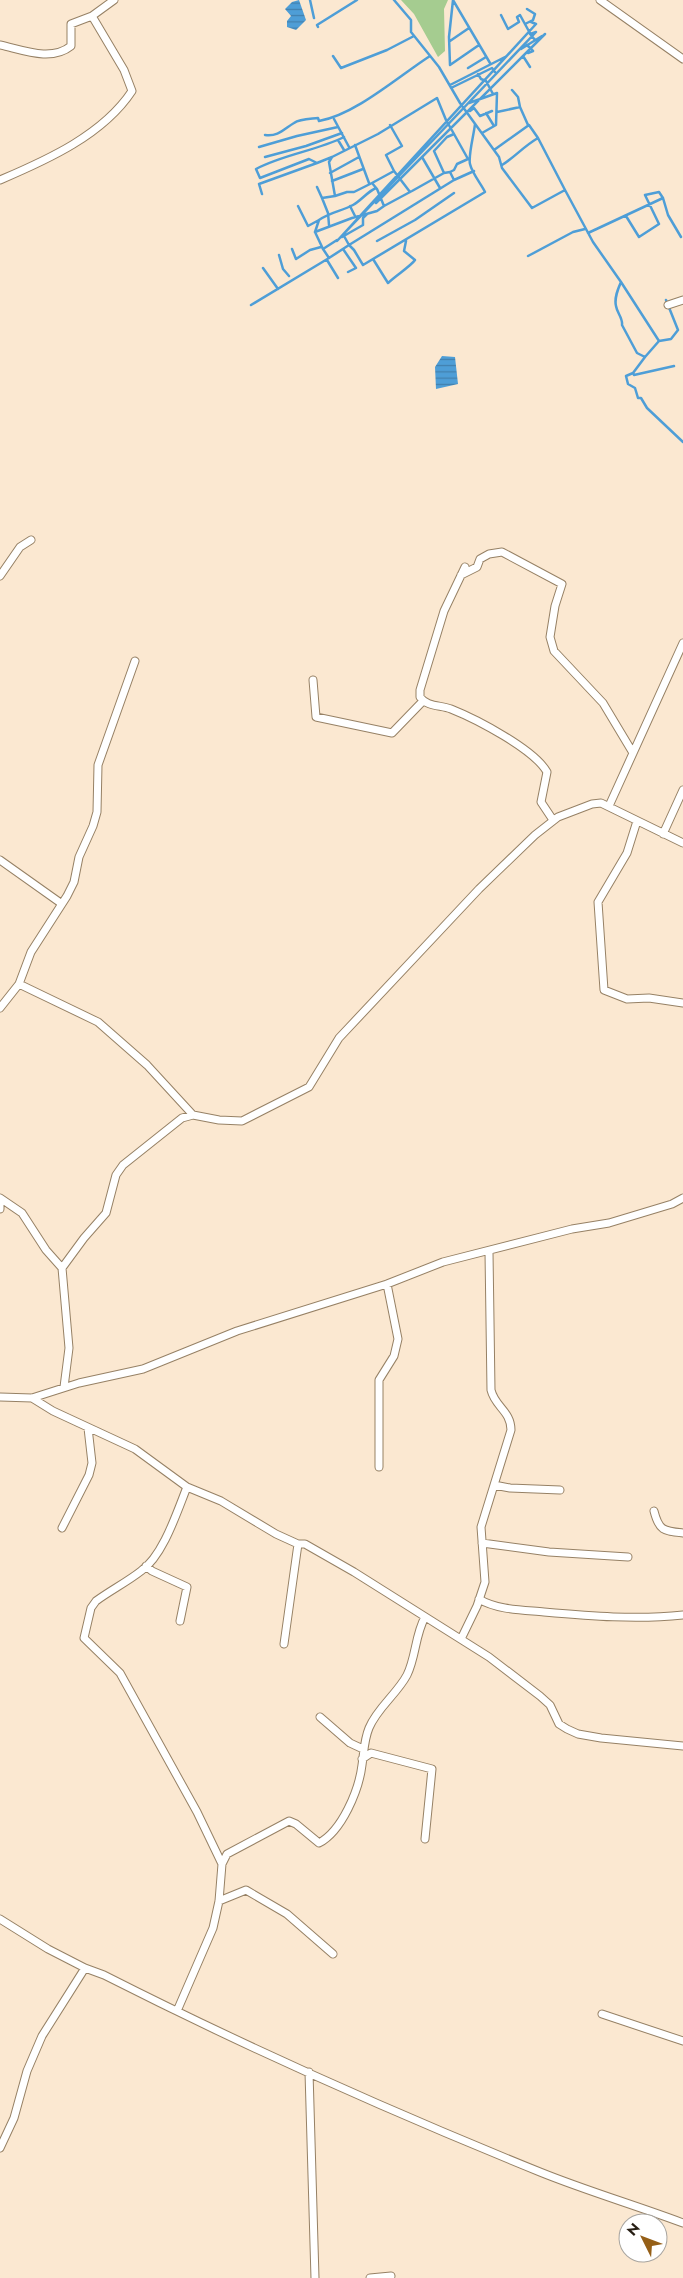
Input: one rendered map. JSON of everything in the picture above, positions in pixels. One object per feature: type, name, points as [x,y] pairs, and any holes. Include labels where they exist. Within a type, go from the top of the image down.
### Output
[{"type":"street","points":[[0,45],[44,55],[63,53],[71,46],[71,24],[92,16],[114,0]]},
{"type":"street","points":[[600,0],[683,59]]},
{"type":"street","points":[[0,180],[53,158],[78,142],[119,108],[132,91],[124,70],[92,16]]},
{"type":"street","points":[[668,305],[683,300]]},
{"type":"street","points":[[0,576],[20,547],[31,540]]},
{"type":"street","points":[[461,575],[477,567],[480,559],[489,554],[502,552],[562,584],[555,606],[550,637],[554,651],[603,703],[633,753]]},
{"type":"street","points":[[465,568],[444,611],[420,690],[420,697],[423,701],[449,708],[471,718],[532,755],[547,772],[541,802],[553,820]]},
{"type":"street","points":[[609,806],[683,643]]},
{"type":"street","points":[[0,1008],[20,984],[31,952],[74,882],[79,857],[97,812],[98,766],[135,661]]},
{"type":"street","points":[[314,680],[316,717],[392,733],[423,701]]},
{"type":"street","points":[[663,834],[683,790]]},
{"type":"street","points":[[62,1268],[106,1213],[119,1170],[182,1118],[193,1115],[219,1120],[242,1121],[310,1087],[339,1038],[480,890],[535,835],[553,820],[592,804],[601,803],[683,843]]},
{"type":"street","points":[[637,821],[626,853],[608,888],[598,902],[604,990],[628,999],[649,998],[683,1003]]},
{"type":"street","points":[[0,860],[62,904]]},
{"type":"street","points":[[20,984],[98,1022],[147,1065],[193,1115]]},
{"type":"street","points":[[0,1198],[22,1213],[46,1250],[62,1268],[69,1348],[64,1387]]},
{"type":"street","points":[[0,1397],[32,1398],[64,1387],[143,1369],[237,1331],[387,1284],[443,1262],[478,1252],[489,1252],[572,1229],[609,1223],[683,1198]]},
{"type":"street","points":[[461,1639],[480,1599],[485,1582],[481,1527],[511,1430],[511,1420],[506,1410],[494,1401],[490,1390],[489,1252]]},
{"type":"street","points":[[379,1467],[379,1380],[394,1356],[398,1339],[387,1284]]},
{"type":"street","points":[[52,1392],[53,1410]]},
{"type":"street","points":[[32,1398],[88,1428],[135,1449],[187,1487],[221,1501],[251,1520],[298,1544],[305,1544],[346,1567],[489,1657],[550,1704],[559,1724],[567,1729],[578,1734],[601,1738],[683,1746]]},
{"type":"street","points":[[62,1528],[89,1475],[92,1463],[88,1428]]},
{"type":"street","points":[[494,1485],[560,1490]]},
{"type":"street","points":[[187,1487],[175,1518],[158,1551],[143,1570],[96,1601],[91,1608],[84,1638],[120,1673],[197,1812],[222,1864]]},
{"type":"street","points":[[654,1511],[657,1523],[663,1530],[683,1533]]},
{"type":"street","points":[[482,1543],[549,1552],[628,1557]]},
{"type":"street","points":[[284,1644],[298,1544]]},
{"type":"street","points":[[146,1566],[152,1571],[187,1587],[180,1621]]},
{"type":"street","points":[[480,1599],[494,1605],[520,1610],[594,1617],[660,1618],[683,1616]]},
{"type":"street","points":[[177,2011],[214,1928],[219,1902],[222,1864],[227,1854],[289,1821],[296,1824],[319,1842],[326,1839],[352,1803],[363,1749],[374,1718],[406,1677],[411,1666],[420,1627],[425,1617]]},
{"type":"street","points":[[320,1717],[350,1743],[363,1749]]},
{"type":"street","points":[[362,1759],[372,1754],[432,1769],[425,1838]]},
{"type":"street","points":[[219,1902],[246,1890],[287,1914],[333,1954]]},
{"type":"street","points":[[0,1919],[85,1968],[104,1975],[309,2072],[540,2172],[606,2198],[683,2223]]},
{"type":"street","points":[[0,2148],[14,2118],[27,2071],[42,2036],[85,1968]]},
{"type":"street","points":[[602,2014],[683,2041]]},
{"type":"street","points":[[309,2072],[315,2278]]},
{"type":"street","points":[[370,2278],[391,2276]]},
{"type":"green space","points":[[401,0],[448,0],[444,9],[445,51],[438,57],[414,14]]},
{"type":"water","points":[[299,0],[306,20],[296,30],[287,27],[287,21],[291,16],[285,9],[292,2]]},
{"type":"water","points":[[442,356],[455,357],[458,384],[436,389],[435,367]]},
{"type":"waterway","points":[[310,0],[314,18]]},
{"type":"waterway","points":[[318,27],[317,25],[357,0]]},
{"type":"waterway","points":[[394,0],[411,20],[411,32],[439,67],[460,103],[499,157],[502,168],[532,208],[565,190],[593,242],[621,282],[616,303],[622,325],[637,353],[645,357],[633,373],[626,376],[628,384],[635,388],[638,398],[641,398],[647,408],[683,442]]},
{"type":"waterway","points":[[479,45],[450,65],[449,37],[453,0],[490,63]]},
{"type":"waterway","points":[[525,24],[533,20],[535,14],[527,9]]},
{"type":"waterway","points":[[501,15],[508,29],[519,22],[517,17],[520,15],[535,40]]},
{"type":"waterway","points":[[530,34],[536,32],[337,241],[536,24],[531,22]]},
{"type":"waterway","points":[[450,41],[469,28]]},
{"type":"waterway","points":[[376,203],[545,34]]},
{"type":"waterway","points":[[333,56],[341,68],[387,50],[414,36]]},
{"type":"waterway","points":[[521,49],[542,36]]},
{"type":"waterway","points":[[527,45],[533,51],[528,53]]},
{"type":"waterway","points":[[265,135],[277,134],[299,121],[318,118],[319,121],[347,111],[376,94],[430,56]]},
{"type":"waterway","points":[[523,56],[530,67]]},
{"type":"waterway","points":[[468,68],[486,57]]},
{"type":"waterway","points":[[450,85],[505,57]]},
{"type":"waterway","points":[[451,88],[492,68],[495,72]]},
{"type":"waterway","points":[[478,74],[481,79],[486,81],[493,94]]},
{"type":"waterway","points":[[512,90],[518,97],[520,107]]},
{"type":"waterway","points":[[469,103],[497,93],[496,125],[482,133]]},
{"type":"waterway","points":[[372,183],[354,192],[335,196],[329,162],[332,157],[378,134],[437,98],[454,134]]},
{"type":"waterway","points":[[497,112],[520,107],[528,125]]},
{"type":"waterway","points":[[470,111],[474,108],[480,116],[492,111]]},
{"type":"waterway","points":[[486,113],[494,126]]},
{"type":"waterway","points":[[334,119],[349,147]]},
{"type":"waterway","points":[[474,171],[454,180],[349,245],[363,265],[485,192],[475,175],[473,171],[471,167],[470,164],[470,150],[475,124]]},
{"type":"waterway","points":[[390,125],[402,146],[386,155],[394,171]]},
{"type":"waterway","points":[[494,150],[529,125],[538,138]]},
{"type":"waterway","points":[[259,147],[338,127]]},
{"type":"waterway","points":[[265,157],[306,146],[342,133]]},
{"type":"waterway","points":[[450,172],[444,173],[434,151],[447,137],[454,134],[468,159],[457,164],[454,170],[450,172],[454,180]]},
{"type":"waterway","points":[[332,157],[317,163],[309,159],[260,178],[256,169],[344,137]]},
{"type":"waterway","points":[[502,165],[538,138],[565,190]]},
{"type":"waterway","points":[[338,140],[344,150]]},
{"type":"waterway","points":[[355,145],[369,183]]},
{"type":"waterway","points":[[330,173],[359,157]]},
{"type":"waterway","points":[[422,157],[440,188]]},
{"type":"waterway","points":[[262,194],[259,184],[317,163]]},
{"type":"waterway","points":[[332,181],[363,169]]},
{"type":"waterway","points":[[410,192],[394,171],[372,183],[377,189],[384,206],[412,191],[444,173]]},
{"type":"waterway","points":[[317,187],[322,198]]},
{"type":"waterway","points":[[376,188],[353,205],[319,220],[315,232],[377,211],[384,206]]},
{"type":"waterway","points":[[626,216],[639,237],[659,224],[645,195],[659,192],[663,198]]},
{"type":"waterway","points":[[377,241],[415,220],[454,193]]},
{"type":"waterway","points":[[329,225],[328,213],[322,198],[335,196]]},
{"type":"waterway","points":[[588,233],[663,198],[668,215],[681,237]]},
{"type":"waterway","points":[[298,206],[308,226],[319,220]]},
{"type":"waterway","points":[[350,206],[355,216]]},
{"type":"waterway","points":[[342,237],[363,225],[363,218],[367,214]]},
{"type":"waterway","points":[[528,256],[573,232],[585,229]]},
{"type":"waterway","points":[[315,232],[323,249],[337,240]]},
{"type":"waterway","points":[[323,249],[329,258],[349,245],[344,236]]},
{"type":"waterway","points":[[373,259],[388,283],[415,260],[404,251],[406,241]]},
{"type":"waterway","points":[[292,249],[296,259],[310,250],[321,247]]},
{"type":"waterway","points":[[343,249],[356,268],[348,272]]},
{"type":"waterway","points":[[279,255],[283,269],[289,276]]},
{"type":"waterway","points":[[251,305],[329,258]]},
{"type":"waterway","points":[[327,260],[338,278]]},
{"type":"waterway","points":[[263,268],[278,289]]},
{"type":"waterway","points":[[621,282],[659,341],[671,339],[678,330],[666,300]]},
{"type":"waterway","points":[[645,357],[659,341]]},
{"type":"waterway","points":[[633,373],[634,375],[674,366]]}]
